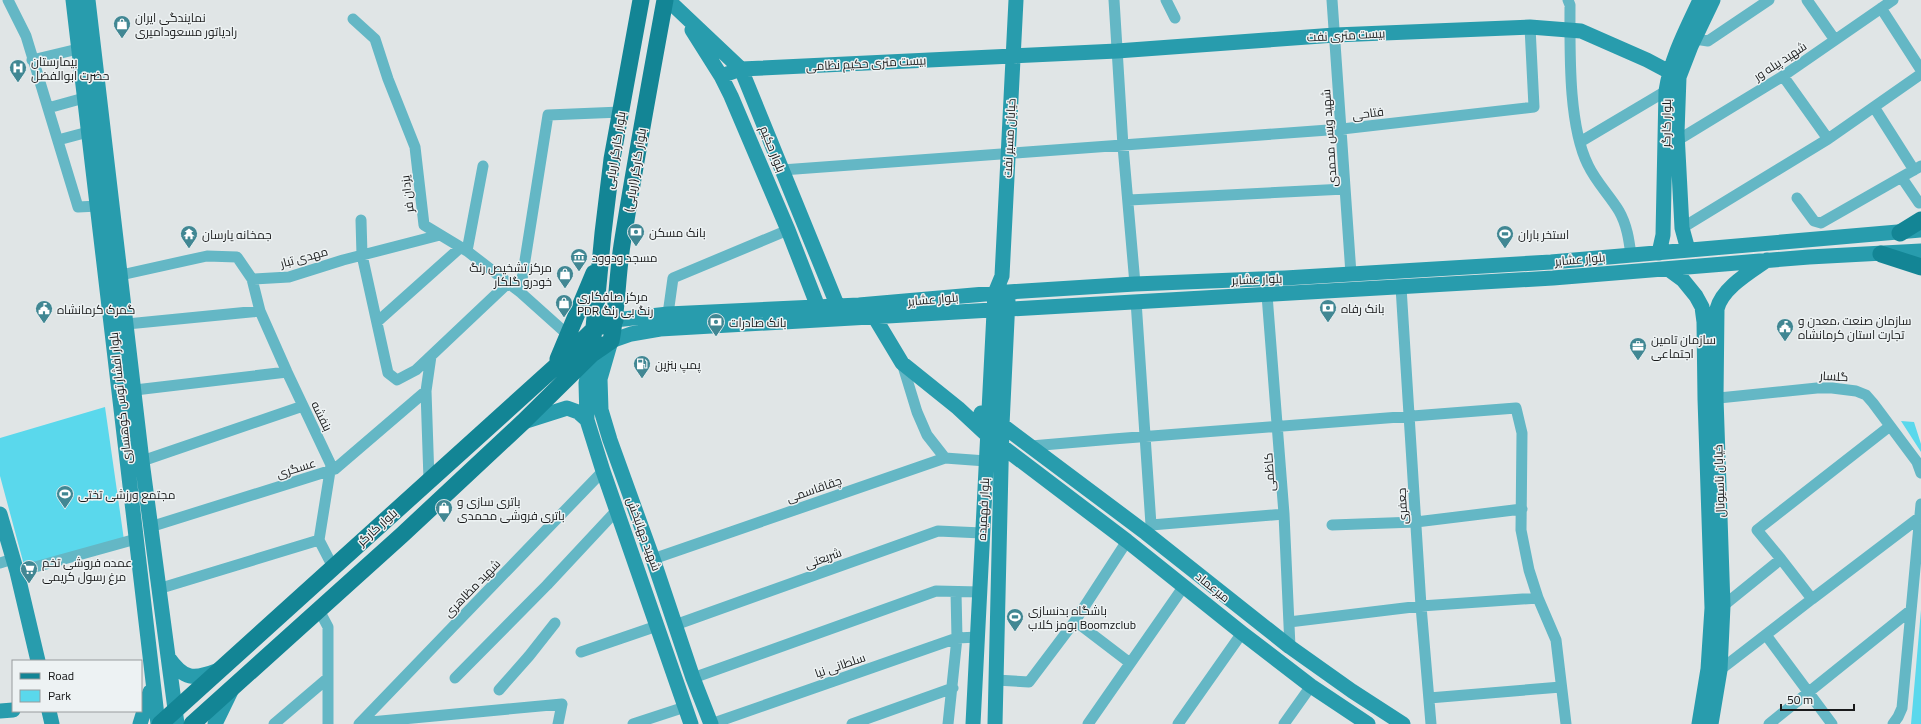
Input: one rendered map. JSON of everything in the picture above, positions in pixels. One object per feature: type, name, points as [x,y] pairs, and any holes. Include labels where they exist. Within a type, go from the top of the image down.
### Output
[{"type":"main road","name":"بلوار کارگر اربابی","points":[[592,354],[600,258],[612,159],[641,0]]},
{"type":"main road","name":"بلوار کارگر (اربابی)","points":[[611,342],[615,320],[618,277],[635,162],[667,0]]},
{"type":"main road","points":[[612,159],[635,162]]},
{"type":"main road","points":[[1900,232],[1921,220]]},
{"type":"main road","points":[[1881,254],[1921,267]]},
{"type":"main road","points":[[555,367],[600,258]]},
{"type":"main road","name":"بلوار عشایر","points":[[594,329],[615,320]]},
{"type":"main road","name":"بلوار کارگر","points":[[159,724],[176,718],[220,670],[555,367],[594,329]]},
{"type":"main road","name":"بلوار کارگر","points":[[192,724],[484,459],[592,354],[611,342]]},
{"type":"main road","points":[[471,443],[484,459]]},
{"type":"street","points":[[8,0],[26,36],[32,60],[78,207],[98,206]]},
{"type":"street","name":"بلوار افشار توس کوهساری","points":[[73,0],[152,681],[159,724]]},
{"type":"street","name":"بلوار افشار توس کوهساری","points":[[88,0],[135,390],[142,462],[176,718]]},
{"type":"street","name":"بلوار حکیم","points":[[667,0],[741,69],[838,306]]},
{"type":"street","name":"خیابان مسیر نفت","points":[[1001,293],[1016,0]]},
{"type":"street","points":[[1114,0],[1123,146],[1129,200],[1135,284]]},
{"type":"street","points":[[1166,0],[1175,18]]},
{"type":"street","name":"شهید ویس محمدی","points":[[1332,0],[1351,274]]},
{"type":"street","name":"بلوار کارگر","points":[[1688,250],[1682,228],[1674,75],[1680,40],[1700,0]]},
{"type":"street","name":"بلوار کارگر","points":[[1659,253],[1663,235],[1666,91],[1695,39],[1713,0]]},
{"type":"street","points":[[1695,39],[1708,40],[1769,0]]},
{"type":"street","points":[[1807,0],[1835,40]]},
{"type":"street","name":"شهید پیله ور","points":[[1678,140],[1783,76],[1893,0]]},
{"type":"street","points":[[1572,2],[1570,30],[1572,93],[1580,142],[1588,166],[1620,212],[1627,229],[1631,255]]},
{"type":"street","points":[[1881,8],[1921,70]]},
{"type":"street","name":"بلوار حکیم","points":[[680,11],[721,76],[788,230],[818,308]]},
{"type":"street","name":"یزدان فر","points":[[353,20],[375,39],[388,79],[415,147],[424,225],[464,249],[508,282],[568,335]]},
{"type":"street","name":"بیست متری نفت","points":[[1013,56],[1117,51],[1335,35],[1530,27],[1581,31],[1632,53],[1674,75]]},
{"type":"street","name":"فتاحی","points":[[782,170],[1342,129],[1534,107],[1530,27]]},
{"type":"street","points":[[32,60],[78,49]]},
{"type":"street","name":"بیست متری حکیم نظامی","points":[[721,76],[741,69],[1013,56]]},
{"type":"street","points":[[1682,228],[1828,139],[1921,74]]},
{"type":"street","points":[[1783,76],[1828,139]]},
{"type":"street","points":[[1580,142],[1666,91]]},
{"type":"street","points":[[48,108],[84,98]]},
{"type":"street","points":[[1797,198],[1814,221],[1821,223],[1918,168],[1874,107]]},
{"type":"street","points":[[520,292],[548,116],[621,112]]},
{"type":"street","points":[[58,140],[88,132]]},
{"type":"street","points":[[377,322],[464,249],[483,166]]},
{"type":"street","points":[[1902,178],[1918,203]]},
{"type":"street","points":[[1129,200],[1345,189]]},
{"type":"street","points":[[360,220],[362,255],[388,373],[397,380],[416,370],[508,282]]},
{"type":"street","points":[[668,314],[673,278],[788,230]]},
{"type":"street","name":"بلوار عشایر","points":[[615,320],[668,314],[818,308],[1135,284],[1351,274],[1551,262],[1921,230]]},
{"type":"street","name":"مهدی تبار","points":[[252,279],[289,277],[362,255],[440,235]]},
{"type":"street","name":"بلوار عشایر","points":[[611,342],[631,334],[660,329],[1401,287],[1668,269],[1767,260],[1921,251]]},
{"type":"street","points":[[121,275],[207,256],[237,257],[252,279]]},
{"type":"street","name":"خیابان ناسیونال","points":[[1708,724],[1708,669],[1712,608],[1710,399],[1719,304],[1730,290],[1767,260]]},
{"type":"street","name":"خیابان ناسیونال","points":[[1668,269],[1692,290],[1702,307],[1704,322],[1723,606],[1720,670],[1708,724]]},
{"type":"street","name":"بنفشه","points":[[252,279],[260,311],[331,465],[319,540]]},
{"type":"street","name":"جعفری","points":[[1401,287],[1430,724]]},
{"type":"street","points":[[1001,293],[1001,309]]},
{"type":"street","name":"کاظمی","points":[[1267,295],[1284,514],[1290,647]]},
{"type":"street","points":[[1136,301],[1146,437],[1148,529],[1284,514]]},
{"type":"street","name":"بلوار فهمیده","points":[[973,724],[988,415],[1001,309]]},
{"type":"street","name":"بلوار فهمیده","points":[[995,724],[1003,447],[1001,309]]},
{"type":"street","points":[[127,324],[260,311]]},
{"type":"street","points":[[875,318],[902,363],[917,412],[927,435],[945,458]]},
{"type":"street","name":"شهید جهانبخش","points":[[611,342],[600,380],[601,410],[610,440],[658,573],[693,678],[711,724]]},
{"type":"street","name":"شهید جهانبخش","points":[[592,354],[586,382],[587,420],[603,471],[691,724]]},
{"type":"street","points":[[429,480],[426,391],[431,356]]},
{"type":"street","name":"میرعماد","points":[[902,363],[958,408],[987,435],[1128,541],[1242,633],[1311,686],[1368,724]]},
{"type":"street","points":[[135,390],[287,372]]},
{"type":"street","name":"گلسار","points":[[1710,399],[1817,388],[1856,391],[1866,396],[1890,426],[1916,462],[1921,473]]},
{"type":"street","name":"عسگری","points":[[150,527],[335,469],[426,391]]},
{"type":"street","points":[[142,462],[303,406]]},
{"type":"street","points":[[523,422],[567,408],[578,412],[587,420]]},
{"type":"street","points":[[958,408],[988,415]]},
{"type":"street","points":[[1029,445],[1516,408],[1522,433],[1521,530],[1529,570],[1538,598],[1556,640],[1566,724]]},
{"type":"street","name":"میرعماد","points":[[988,415],[1122,515],[1148,529],[1290,647],[1352,691],[1404,724]]},
{"type":"street","points":[[1812,599],[1757,530],[1890,426]]},
{"type":"street","name":"چقاقاسمی","points":[[653,559],[945,458],[986,461],[1002,465]]},
{"type":"street","name":"شهید مظاهری","points":[[360,723],[603,471]]},
{"type":"street","points":[[1893,724],[1902,708],[1921,504]]},
{"type":"street","points":[[1332,525],[1416,522],[1522,509]]},
{"type":"street","points":[[455,678],[547,585],[617,510]]},
{"type":"street","points":[[0,514],[10,565],[38,660]]},
{"type":"street","points":[[1112,529],[1122,515]]},
{"type":"street","points":[[1720,670],[1920,517]]},
{"type":"street","name":"شریعتی","points":[[675,625],[938,531],[982,533]]},
{"type":"street","points":[[10,565],[136,540]]},
{"type":"street","points":[[158,589],[319,540],[333,567]]},
{"type":"street","points":[[996,680],[1029,682],[1075,622],[1128,541]]},
{"type":"street","points":[[1723,606],[1781,559]]},
{"type":"street","points":[[640,579],[658,573]]},
{"type":"street","points":[[1088,724],[1184,586]]},
{"type":"street","points":[[693,678],[936,591],[980,592]]},
{"type":"street","points":[[948,724],[953,688],[957,638],[956,592]]},
{"type":"street","points":[[1289,622],[1421,606],[1538,598]]},
{"type":"street","points":[[319,610],[328,627],[328,724]]},
{"type":"street","points":[[1769,724],[1911,610]]},
{"type":"street","points":[[1075,622],[1130,663]]},
{"type":"street","points":[[499,690],[529,656],[555,623]]},
{"type":"street","points":[[581,652],[657,626]]},
{"type":"street","points":[[1178,724],[1242,633]]},
{"type":"street","points":[[1766,635],[1832,724]]},
{"type":"street","name":"سلطانی نیا","points":[[711,724],[957,638],[978,638]]},
{"type":"street","points":[[167,656],[179,672],[186,675],[200,676],[220,670]]},
{"type":"street","points":[[274,724],[328,678]]},
{"type":"street","points":[[140,724],[148,700],[152,681]]},
{"type":"street","points":[[1284,724],[1311,686]]},
{"type":"street","points":[[215,724],[233,687]]},
{"type":"street","points":[[1429,698],[1561,687]]},
{"type":"street","points":[[852,724],[953,688]]},
{"type":"street","points":[[360,723],[562,704],[558,724]]},
{"type":"street","points":[[633,724],[685,707]]},
{"type":"street","points":[[0,711],[12,710]]},
{"type":"street","points":[[49,712],[52,724]]},
{"type":"green space","name":"مجتمع ورزشی تختی","points":[[105,407],[124,540],[24,565],[0,476],[0,438]]},
{"type":"green space","points":[[1901,421],[1914,422],[1921,444],[1921,452]]},
{"type":"green space","points":[[1921,610],[1921,724],[1911,724]]},
{"type":"place","name":"نمایندگی ایران رادیاتور مسعودامیری","points":[[122,39]]},
{"type":"place","name":"بیمارستان حضرت ابوالفضل","points":[[18,83]]},
{"type":"place","name":"بانک مسکن","points":[[636,247]]},
{"type":"place","name":"جمخانه یارسان","points":[[189,249]]},
{"type":"place","name":"استخر باران","points":[[1505,249]]},
{"type":"place","name":"مسجد ودوود","points":[[579,272]]},
{"type":"place","name":"مرکز تشخیص رنگ خودرو گلکار","points":[[565,289]]},
{"type":"place","name":"مرکز صافکاری PDR رنگ بی رنگ","points":[[564,318]]},
{"type":"place","name":"بانک رفاه","points":[[1328,323]]},
{"type":"place","name":"گمرک کرمانشاه","points":[[44,324]]},
{"type":"place","name":"بانک صادرات","points":[[716,337]]},
{"type":"place","name":"سازمان صنعت ،معدن و تجارت استان کرمانشاه","points":[[1785,342]]},
{"type":"place","name":"سازمان تامین اجتماعی","points":[[1638,361]]},
{"type":"place","name":"پمپ بنزین","points":[[642,379]]},
{"type":"place","name":"مجتمع ورزشی تختی","points":[[65,509]]},
{"type":"place","name":"باتری سازی و باتری فروشی محمدی","points":[[444,523]]},
{"type":"place","name":"عمده فروشی تخم مرغ رسول کریمی","points":[[29,584]]},
{"type":"place","name":"باشگاه بدنسازی بومز کلاب Boomzclub","points":[[1015,632]]}]
